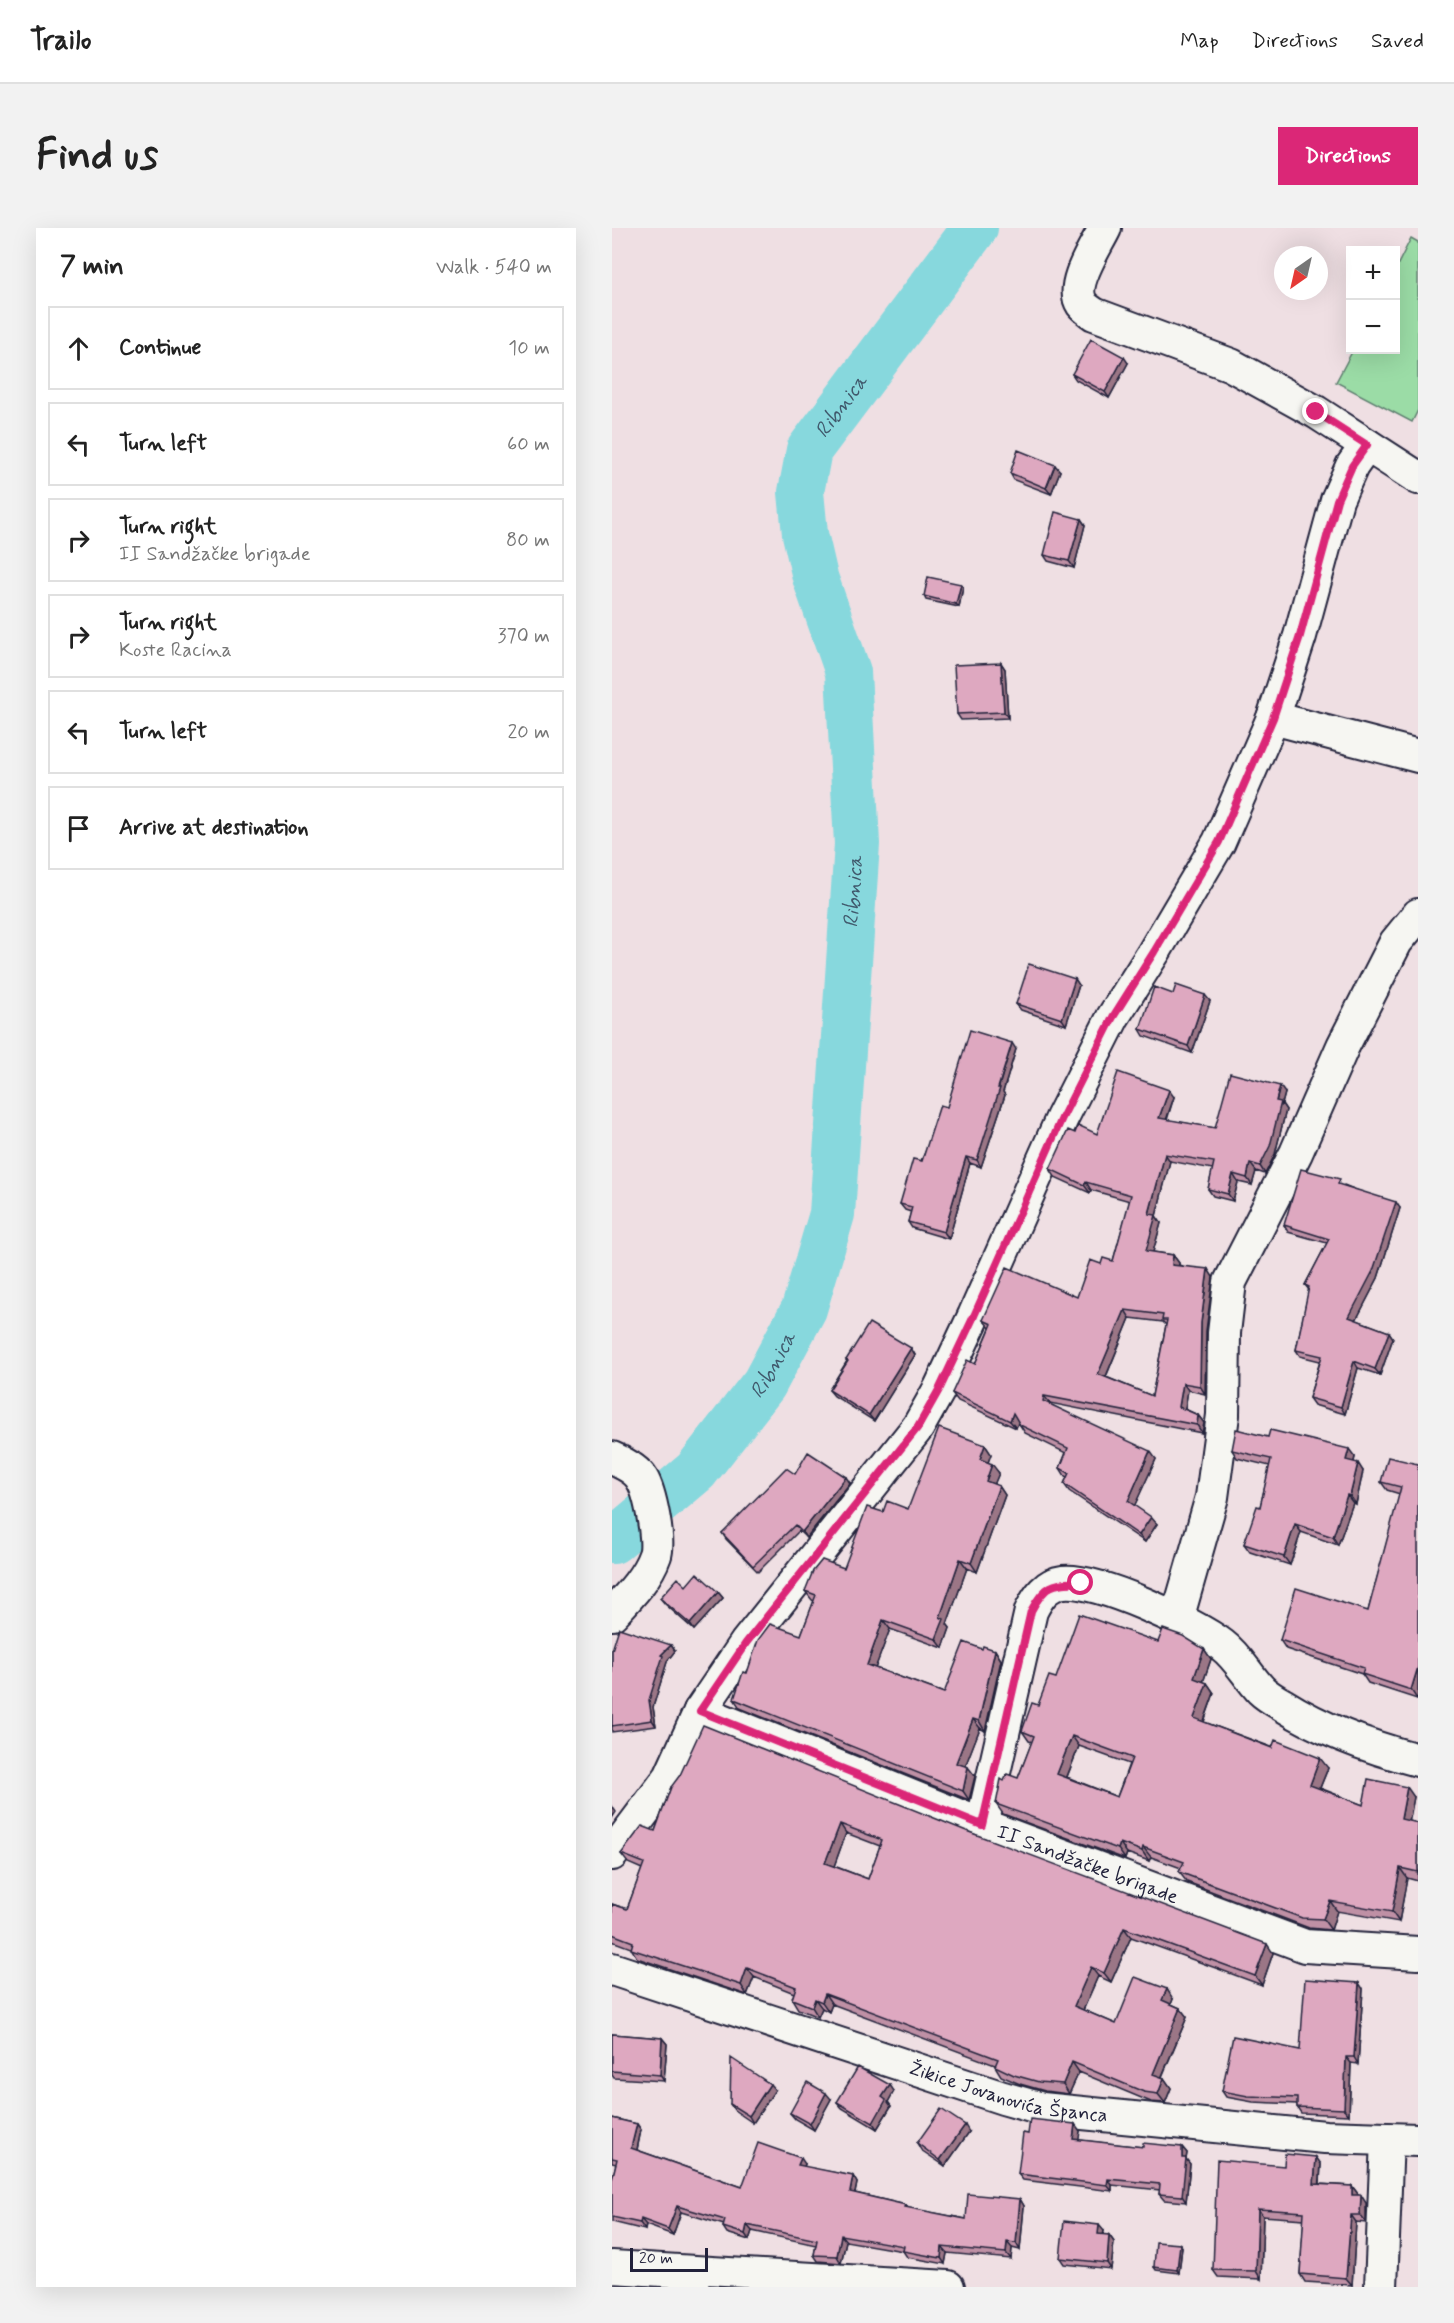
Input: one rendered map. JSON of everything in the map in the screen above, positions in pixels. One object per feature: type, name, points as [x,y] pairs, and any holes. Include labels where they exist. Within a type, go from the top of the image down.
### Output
[{"type":"street","points":[[1105,228],[1077,288],[1083,305],[1094,314],[1231,365],[1316,412],[1418,478]]},
{"type":"street","points":[[612,1854],[670,1777],[700,1711],[746,1643],[918,1427],[940,1388],[1062,1118],[1113,1017],[1219,842],[1273,718],[1300,636],[1337,500],[1352,466],[1367,445]]},
{"type":"street","points":[[1273,718],[1418,756]]},
{"type":"street","points":[[1177,1619],[1212,1497],[1223,1415],[1224,1333],[1230,1282],[1296,1153],[1343,1046],[1396,942],[1418,915]]},
{"type":"street","points":[[612,1458],[642,1478],[658,1535],[656,1554],[647,1571],[612,1614]]},
{"type":"street","points":[[982,1825],[1029,1621],[1039,1596],[1051,1586],[1064,1582],[1081,1583],[1140,1602],[1177,1619],[1223,1645],[1236,1657],[1262,1690],[1284,1706],[1355,1740],[1418,1760]]},
{"type":"street","name":"II Sandžačke brigade","points":[[700,1711],[982,1825],[1305,1946],[1418,1953]]},
{"type":"street","name":"Žikice Jovanovića Španca","points":[[612,1969],[1042,2109],[1324,2137],[1418,2140]]},
{"type":"street","points":[[1381,2287],[1387,2139]]},
{"type":"street","points":[[612,2267],[948,2287]]},
{"type":"green space","points":[[1411,238],[1418,242],[1418,410],[1412,422],[1336,382],[1351,354],[1400,354],[1400,260]]},
{"type":"building","points":[[1091,339],[1124,357],[1105,392],[1072,374]]},
{"type":"building","points":[[1018,450],[1055,465],[1046,488],[1010,473]]},
{"type":"building","points":[[1055,512],[1081,519],[1069,561],[1044,555]]},
{"type":"building","points":[[928,577],[961,584],[956,604],[924,596]]},
{"type":"building","points":[[1001,663],[1004,712],[957,714],[954,665]]},
{"type":"building","points":[[1029,964],[1075,979],[1062,1019],[1016,1004]]},
{"type":"building","points":[[1176,985],[1205,995],[1188,1046],[1140,1029],[1154,987],[1173,994]]},
{"type":"building","points":[[970,1030],[1012,1043],[977,1160],[966,1157],[944,1232],[908,1222],[912,1207],[900,1204],[913,1159],[922,1161],[940,1105],[947,1107]]},
{"type":"building","points":[[1118,1072],[1169,1090],[1159,1118],[1215,1128],[1230,1073],[1280,1086],[1276,1101],[1281,1102],[1270,1146],[1260,1166],[1250,1163],[1247,1178],[1233,1174],[1228,1194],[1208,1189],[1214,1162],[1165,1154],[1149,1214],[1156,1215],[1146,1251],[1173,1255],[1172,1265],[1208,1269],[1201,1323],[1200,1386],[1183,1383],[1179,1407],[1198,1415],[1197,1425],[1044,1396],[1043,1401],[1150,1451],[1128,1501],[1151,1517],[1139,1535],[1064,1484],[1069,1473],[1060,1468],[1068,1448],[1020,1425],[1013,1413],[1010,1421],[952,1393],[967,1360],[975,1364],[992,1324],[983,1320],[1007,1267],[1077,1297],[1090,1260],[1101,1264],[1103,1258],[1113,1261],[1131,1195],[1086,1182],[1084,1185],[1050,1169],[1068,1130],[1075,1133],[1078,1125],[1097,1134]],"holes":[[[1125,1310],[1163,1315],[1162,1320],[1167,1320],[1152,1396],[1098,1374]]]},
{"type":"building","points":[[1301,1169],[1340,1179],[1338,1184],[1396,1202],[1373,1271],[1349,1317],[1389,1332],[1375,1369],[1354,1361],[1341,1407],[1309,1398],[1322,1356],[1296,1350],[1309,1287],[1305,1285],[1329,1239],[1284,1225]]},
{"type":"building","points":[[869,1323],[911,1348],[869,1415],[829,1390]]},
{"type":"building","points":[[939,1428],[985,1445],[980,1459],[992,1464],[986,1481],[999,1486],[971,1563],[960,1559],[940,1617],[944,1619],[936,1639],[883,1620],[867,1665],[944,1693],[964,1642],[982,1649],[983,1646],[995,1650],[979,1721],[973,1719],[956,1763],[968,1767],[963,1791],[734,1699],[743,1672],[747,1673],[758,1640],[770,1624],[801,1635],[816,1595],[805,1591],[813,1571],[822,1560],[844,1568],[867,1507],[883,1512],[887,1501],[908,1509]]},
{"type":"building","points":[[1236,1429],[1268,1437],[1270,1430],[1349,1449],[1346,1460],[1358,1463],[1350,1496],[1347,1495],[1333,1537],[1295,1524],[1284,1557],[1244,1544],[1257,1506],[1260,1507],[1271,1459],[1232,1450]]},
{"type":"building","points":[[808,1452],[846,1477],[802,1532],[795,1525],[753,1566],[722,1533],[786,1468],[795,1474]]},
{"type":"building","points":[[1388,1457],[1418,1464],[1418,1667],[1411,1690],[1362,1674],[1364,1668],[1280,1640],[1296,1588],[1368,1611],[1401,1487],[1381,1482]]},
{"type":"building","points":[[697,1573],[718,1592],[690,1624],[660,1598],[678,1578],[686,1586]]},
{"type":"building","points":[[1079,1614],[1158,1642],[1163,1629],[1183,1636],[1204,1649],[1194,1678],[1207,1683],[1194,1718],[1272,1748],[1275,1740],[1320,1758],[1310,1785],[1363,1805],[1368,1779],[1407,1787],[1401,1819],[1418,1823],[1418,1872],[1400,1868],[1392,1912],[1330,1901],[1323,1919],[1302,1918],[1179,1872],[1184,1862],[1143,1847],[1142,1851],[1120,1843],[1118,1849],[996,1804],[1001,1779],[1004,1781],[1007,1774],[1018,1778],[1034,1736],[1022,1731],[1032,1703],[1038,1705],[1049,1676],[1056,1678]],"holes":[[[1072,1736],[1132,1758],[1117,1797],[1057,1774]]]},
{"type":"building","points":[[619,1628],[671,1645],[661,1655],[663,1656],[649,1700],[652,1720],[612,1726],[612,1650]]},
{"type":"building","points":[[703,1725],[969,1832],[1267,1944],[1255,1976],[1124,1928],[1104,1973],[1091,1967],[1074,2006],[1116,2024],[1135,1977],[1167,1989],[1162,2000],[1180,2008],[1153,2074],[1164,2078],[1158,2094],[1144,2092],[1072,2062],[1063,2084],[1039,2082],[1014,2075],[995,2066],[998,2059],[825,1994],[822,2002],[815,1999],[812,2007],[792,1999],[796,1987],[747,1968],[741,1985],[631,1949],[633,1942],[612,1934],[612,1904],[627,1909],[644,1863],[621,1854],[642,1826],[655,1831],[671,1787],[680,1775]],"holes":[[[840,1824],[882,1840],[868,1879],[825,1863]]]},
{"type":"building","points":[[1305,1979],[1359,1983],[1354,2057],[1346,2057],[1344,2109],[1297,2107],[1297,2098],[1248,2096],[1222,2091],[1233,2036],[1300,2050]]},
{"type":"building","points":[[612,2034],[662,2038],[660,2075],[612,2071]]},
{"type":"building","points":[[731,2058],[770,2084],[749,2116],[730,2104]]},
{"type":"building","points":[[858,2067],[890,2085],[882,2097],[886,2100],[873,2123],[837,2102]]},
{"type":"building","points":[[807,2082],[826,2093],[810,2124],[790,2113]]},
{"type":"building","points":[[941,2109],[965,2125],[940,2160],[917,2143]]},
{"type":"building","points":[[612,2118],[637,2124],[631,2148],[742,2187],[758,2143],[801,2158],[798,2165],[853,2176],[850,2192],[906,2205],[905,2207],[966,2219],[968,2194],[1020,2199],[1016,2243],[1007,2242],[1006,2253],[942,2247],[941,2258],[903,2251],[904,2246],[841,2235],[837,2256],[814,2255],[817,2240],[747,2225],[745,2234],[723,2227],[725,2220],[677,2206],[668,2229],[641,2219],[640,2223],[612,2217],[612,2180],[617,2159],[612,2158]]},
{"type":"building","points":[[1030,2119],[1075,2124],[1073,2139],[1143,2147],[1143,2143],[1182,2147],[1182,2158],[1186,2158],[1182,2196],[1159,2194],[1160,2184],[1108,2179],[1107,2185],[1018,2174],[1023,2133],[1028,2134]]},
{"type":"building","points":[[1285,2154],[1316,2157],[1314,2184],[1352,2186],[1352,2195],[1361,2195],[1360,2215],[1351,2215],[1346,2278],[1300,2274],[1304,2212],[1258,2209],[1256,2271],[1213,2270],[1217,2160],[1284,2166]]},
{"type":"building","points":[[1064,2221],[1099,2225],[1098,2234],[1109,2235],[1107,2263],[1060,2258]]},
{"type":"building","points":[[1156,2242],[1180,2244],[1177,2270],[1154,2267]]},
{"type":"building","points":[[709,2285],[747,2287],[709,2287]]},
{"type":"waterway","name":"Ribnica","points":[[613,1541],[696,1471],[764,1384],[804,1309],[832,1214],[857,844],[848,672],[815,577],[805,534],[801,492],[809,450],[975,228]]},
{"type":"route","points":[[1081,1583],[1064,1582],[1051,1586],[1039,1596],[1031,1611],[982,1825],[700,1711],[746,1643],[918,1427],[940,1388],[1062,1118],[1113,1017],[1219,842],[1273,718],[1300,636],[1337,500],[1352,466],[1367,445],[1316,412]]}]
